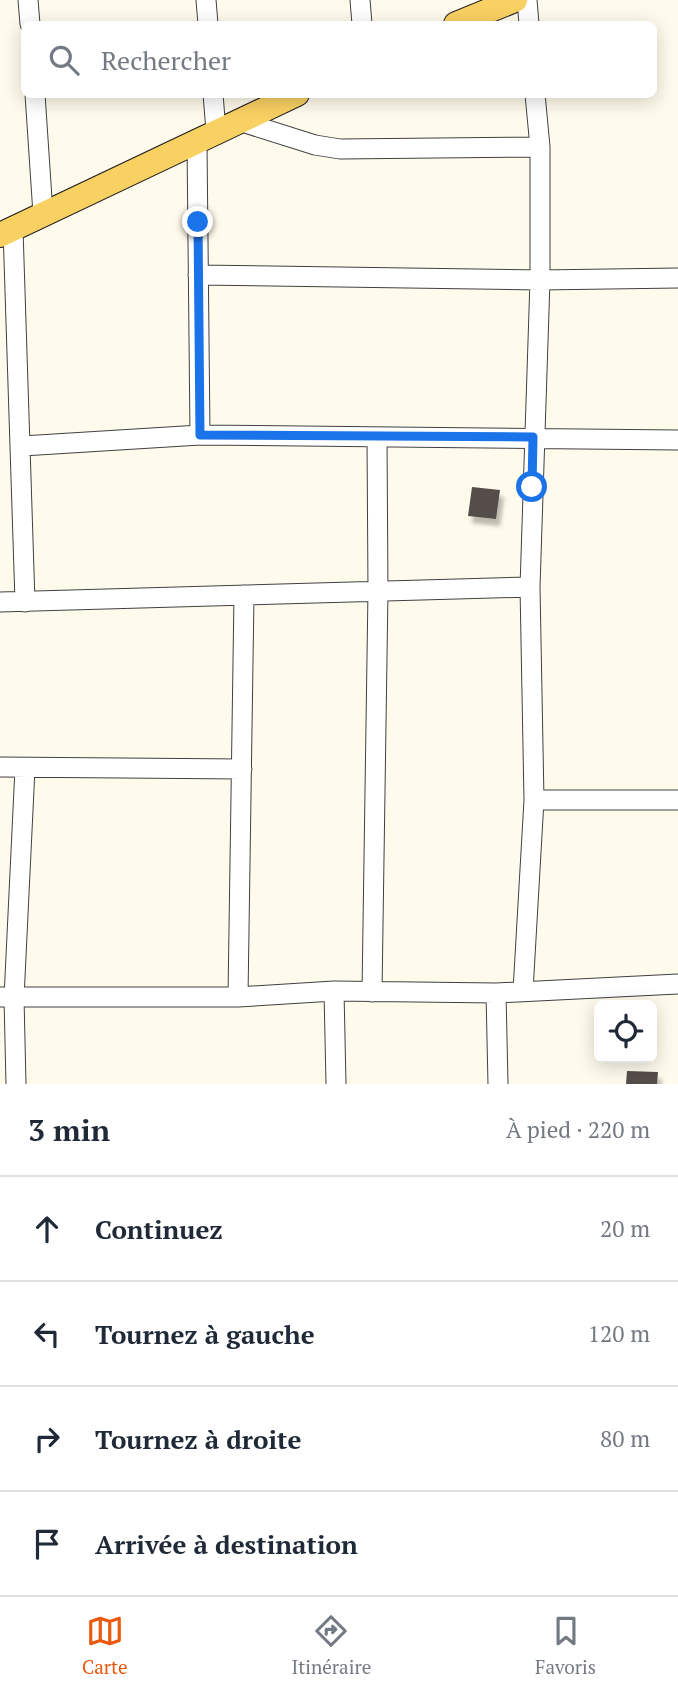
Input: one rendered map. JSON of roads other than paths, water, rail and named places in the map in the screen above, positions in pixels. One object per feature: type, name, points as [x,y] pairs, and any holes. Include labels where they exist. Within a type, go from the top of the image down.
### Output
[{"type":"main road","points":[[463,21],[515,0]]},
{"type":"main road","points":[[6,232],[289,98]]},
{"type":"street","points":[[29,0],[30,21]]},
{"type":"street","points":[[206,0],[208,21]]},
{"type":"street","points":[[360,0],[362,21]]},
{"type":"street","points":[[527,0],[529,21]]},
{"type":"street","points":[[35,98],[43,214]]},
{"type":"street","points":[[200,435],[198,275],[217,132],[214,98]]},
{"type":"street","points":[[523,991],[534,800],[530,587],[540,280],[540,147],[535,98]]},
{"type":"street","points":[[217,132],[340,149],[540,147]]},
{"type":"street","points":[[6,232],[22,446],[25,602]]},
{"type":"street","points":[[198,275],[540,280],[678,278]]},
{"type":"street","points":[[22,446],[200,435],[678,440]]},
{"type":"street","points":[[372,992],[378,591],[377,437]]},
{"type":"street","points":[[0,602],[530,587]]},
{"type":"street","points":[[238,997],[244,595]]},
{"type":"street","points":[[0,767],[242,769]]},
{"type":"street","points":[[16,1084],[7,998],[25,768]]},
{"type":"street","points":[[534,800],[678,800]]},
{"type":"street","points":[[7,998],[238,997],[334,991],[496,993],[678,984]]},
{"type":"street","points":[[334,991],[336,1084]]},
{"type":"street","points":[[496,993],[498,1084]]}]
